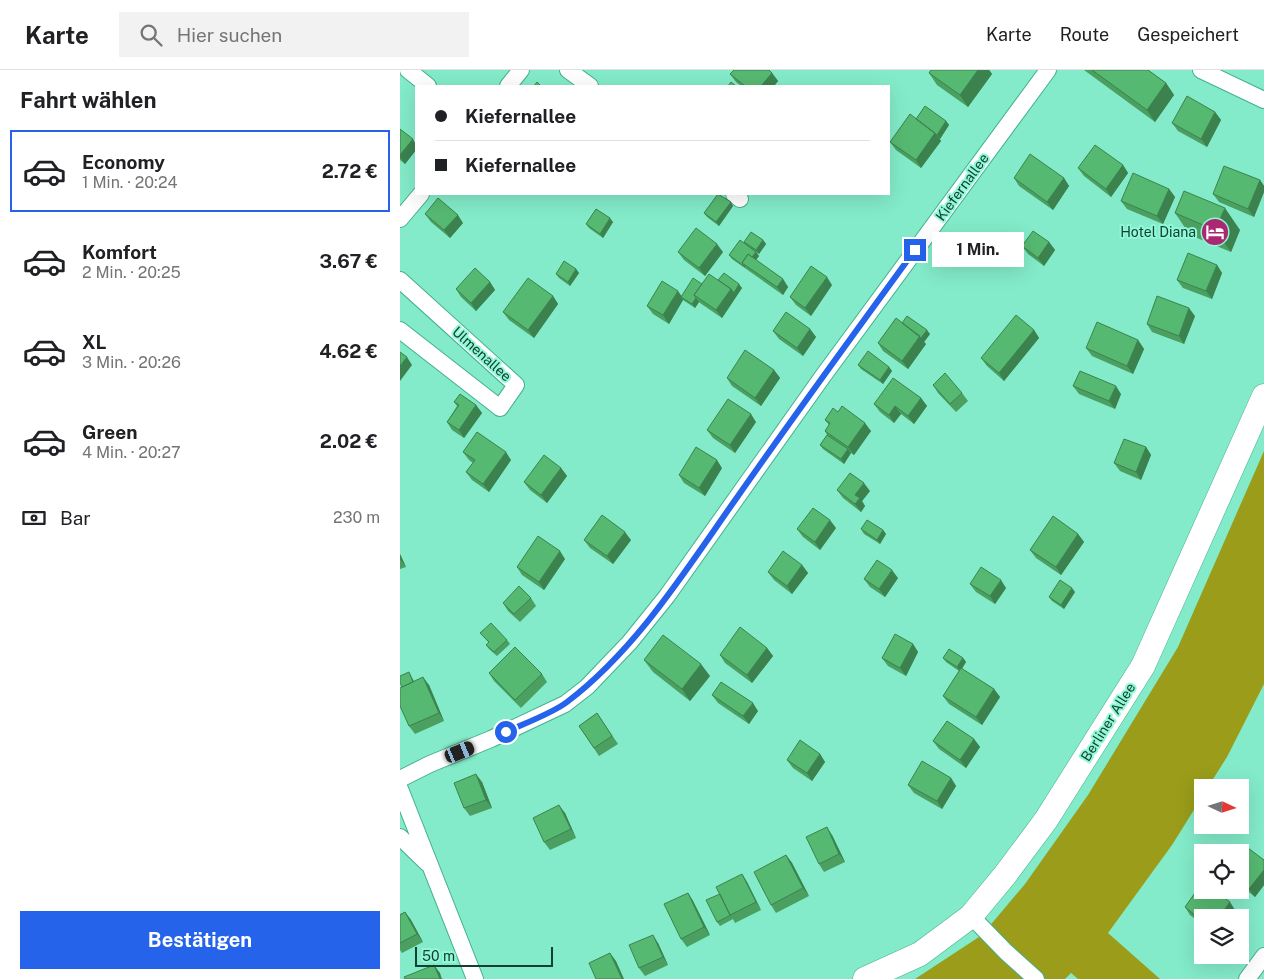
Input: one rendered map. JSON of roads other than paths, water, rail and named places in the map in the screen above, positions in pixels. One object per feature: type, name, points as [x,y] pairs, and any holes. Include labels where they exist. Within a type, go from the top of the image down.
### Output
[{"type":"main road","name":"Berliner Allee","points":[[865,979],[920,954],[970,916],[1005,875],[1046,820],[1143,666],[1264,396]]},
{"type":"street","points":[[408,70],[427,85]]},
{"type":"street","points":[[509,85],[521,70]]},
{"type":"street","points":[[568,70],[589,85]]},
{"type":"street","name":"Kiefernallee","points":[[400,780],[430,764],[491,739],[564,704],[587,687],[630,642],[667,596],[823,376],[1048,70]]},
{"type":"street","points":[[1201,70],[1264,100]]},
{"type":"street","points":[[400,219],[420,195]]},
{"type":"street","name":"Ulmenallee","points":[[400,280],[516,385],[500,408],[400,330]]},
{"type":"street","points":[[400,789],[475,979]]},
{"type":"street","points":[[400,837],[432,868]]},
{"type":"street","points":[[970,916],[1036,979]]},
{"type":"street","points":[[1247,979],[1264,956]]},
{"type":"place","name":"Hotel Diana","points":[[1215,232]]}]
